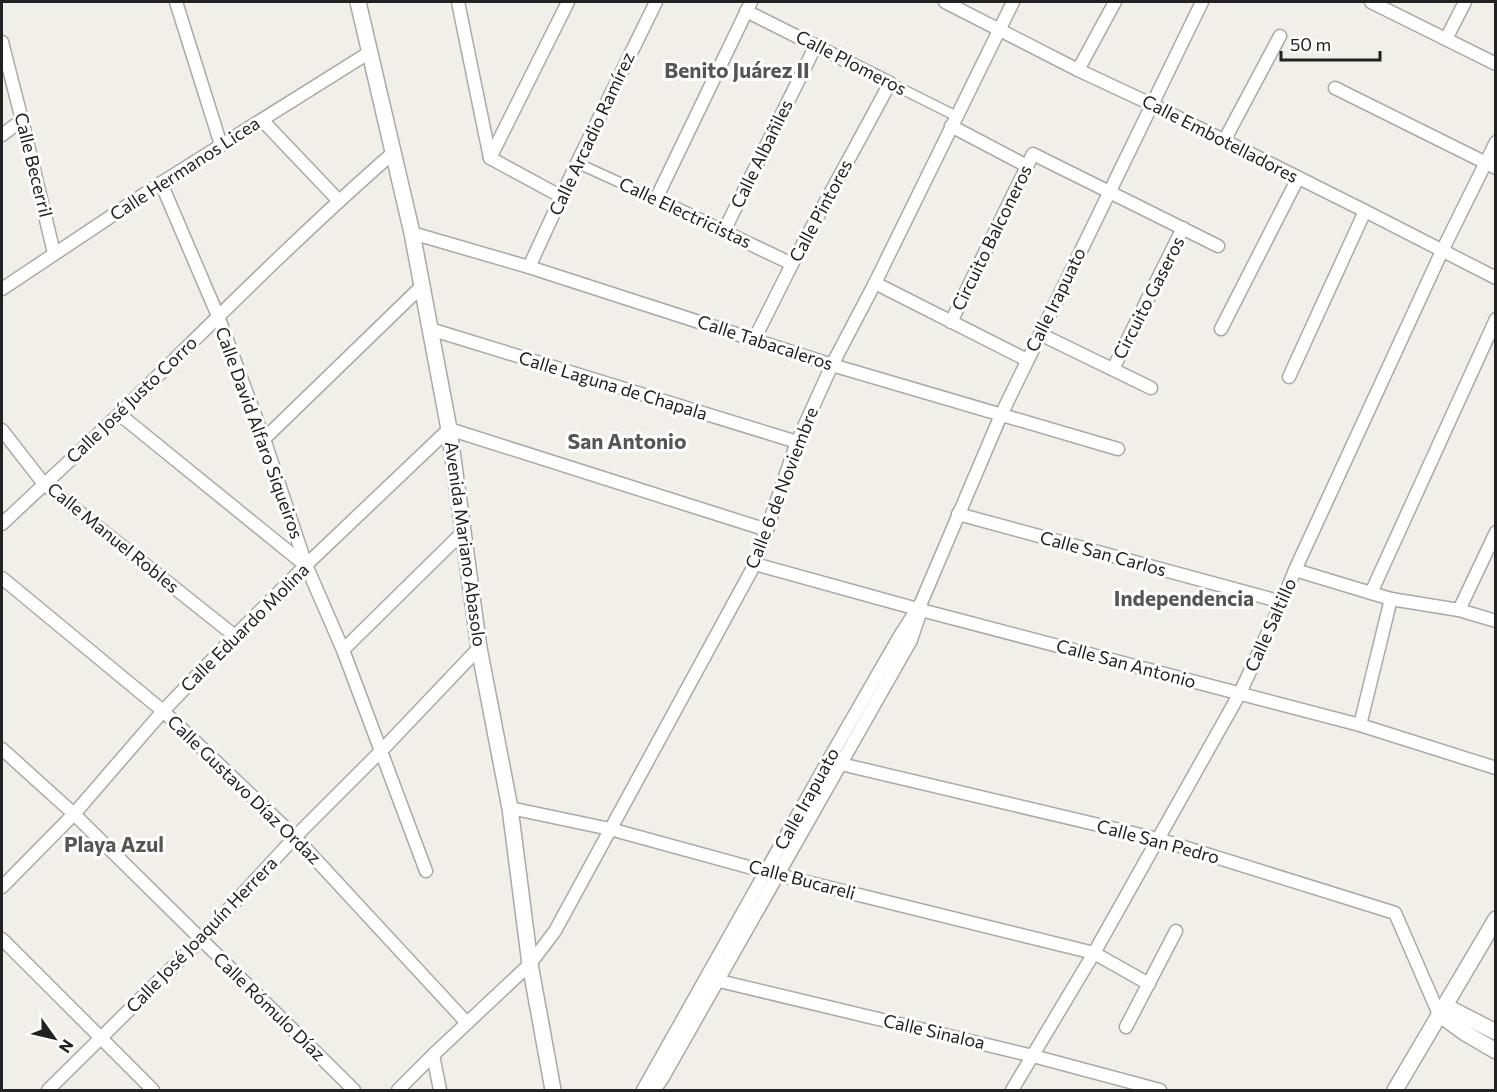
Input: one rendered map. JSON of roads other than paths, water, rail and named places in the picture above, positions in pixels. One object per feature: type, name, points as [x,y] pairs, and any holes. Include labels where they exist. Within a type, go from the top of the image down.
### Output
[{"type":"street","points":[[176,2],[221,145]]},
{"type":"street","name":"Avenida Mariano Abasolo","points":[[358,2],[412,233],[449,429],[479,648],[510,808],[530,964],[553,1090]]},
{"type":"street","points":[[458,2],[490,158],[562,197]]},
{"type":"street","points":[[490,158],[568,2]]},
{"type":"street","name":"Calle Embotelladores","points":[[945,2],[1496,278]]},
{"type":"street","name":"Calle 6 de Noviembre","points":[[398,1090],[530,964],[555,931],[755,564],[797,442],[832,365],[875,283],[1013,2]]},
{"type":"street","points":[[1078,70],[1114,2]]},
{"type":"street","name":"Calle Irapuato","points":[[643,1090],[712,979],[834,763],[911,640],[919,607],[1001,415],[1202,2]]},
{"type":"street","points":[[1371,2],[1496,64]]},
{"type":"street","points":[[1446,39],[1466,2]]},
{"type":"street","name":"Calle Arcadio Ramírez","points":[[529,267],[652,3]]},
{"type":"street","points":[[656,199],[748,6]]},
{"type":"street","name":"Calle Plomeros","points":[[748,6],[816,45],[890,83],[1027,166]]},
{"type":"street","points":[[1224,141],[1280,36]]},
{"type":"street","name":"Calle Becerril","points":[[2,42],[54,254]]},
{"type":"street","name":"Calle Albañiles","points":[[724,231],[816,45]]},
{"type":"street","name":"Calle Hermanos Licea","points":[[2,289],[161,183],[370,52]]},
{"type":"street","name":"Calle Pintores","points":[[754,340],[792,264],[890,83]]},
{"type":"street","points":[[1335,88],[1490,165]]},
{"type":"street","points":[[2,135],[22,120]]},
{"type":"street","points":[[262,120],[339,201]]},
{"type":"street","name":"Calle Saltillo","points":[[1012,1090],[1094,953],[1240,693],[1442,251],[1490,165],[1496,142]]},
{"type":"street","name":"Calle José Justo Corro","points":[[2,524],[339,201],[394,152]]},
{"type":"street","name":"Circuito Balconeros","points":[[1027,360],[951,322],[1033,154],[1109,191]]},
{"type":"street","name":"Calle Electricistas","points":[[577,163],[792,264]]},
{"type":"street","points":[[1221,329],[1298,178]]},
{"type":"street","name":"Calle David Alfaro Siqueiros","points":[[161,183],[218,316],[264,439],[306,565],[343,650],[426,871]]},
{"type":"street","name":"Circuito Gaseros","points":[[1040,334],[1113,369],[1184,228],[1109,191]]},
{"type":"street","points":[[1289,377],[1365,211]]},
{"type":"street","points":[[1184,228],[1218,246]]},
{"type":"street","name":"Calle Tabacaleros","points":[[412,233],[529,267],[832,365],[1118,449]]},
{"type":"street","points":[[875,283],[951,322]]},
{"type":"street","points":[[264,439],[423,285]]},
{"type":"street","points":[[1371,593],[1496,319]]},
{"type":"street","name":"Calle Laguna de Chapala","points":[[430,329],[797,442]]},
{"type":"street","points":[[1113,369],[1151,388]]},
{"type":"street","points":[[119,414],[306,565]]},
{"type":"street","points":[[449,429],[767,530]]},
{"type":"street","name":"Calle Eduardo Molina","points":[[2,887],[74,814],[163,711],[236,636],[306,565],[449,429]]},
{"type":"street","name":"Calle Manuel Robles","points":[[2,430],[44,484],[236,636]]},
{"type":"street","name":"Calle San Carlos","points":[[958,514],[1282,602]]},
{"type":"street","points":[[343,650],[464,531]]},
{"type":"street","points":[[1459,610],[1496,532]]},
{"type":"street","name":"Calle San Antonio","points":[[755,564],[1360,725],[1496,768]]},
{"type":"street","points":[[1295,570],[1391,599],[1459,610],[1496,621]]},
{"type":"street","name":"Calle Gustavo Díaz Ordaz","points":[[2,579],[163,711],[295,837],[467,1023]]},
{"type":"street","points":[[1360,725],[1391,599]]},
{"type":"street","name":"Calle José Joaquín Herrera","points":[[48,1090],[201,940],[295,837],[479,648]]},
{"type":"street","name":"Calle Rómulo Díaz","points":[[2,749],[74,814],[354,1090]]},
{"type":"street","name":"Calle San Pedro","points":[[834,763],[1158,839],[1395,913],[1438,1006]]},
{"type":"street","name":"Calle Bucareli","points":[[510,808],[610,829],[772,873],[1094,953],[1149,984]]},
{"type":"street","points":[[1395,1090],[1438,1006],[1496,920]]},
{"type":"street","points":[[1126,1027],[1176,931]]},
{"type":"street","points":[[2,939],[153,1090]]},
{"type":"street","name":"Calle Irapuato","points":[[654,1090],[662,1079],[712,979]]},
{"type":"street","name":"Calle Sinaloa","points":[[712,979],[1033,1056],[1160,1090]]},
{"type":"street","points":[[1438,1006],[1496,1032]]},
{"type":"street","points":[[1438,1006],[1465,1033],[1496,1051]]},
{"type":"street","points":[[433,1055],[440,1090]]},
{"type":"district","name":"Benito Juárez II","points":[[737,71]]},
{"type":"district","name":"San Antonio","points":[[627,442]]},
{"type":"district","name":"Independencia","points":[[1184,599]]},
{"type":"district","name":"Playa Azul","points":[[114,845]]}]
